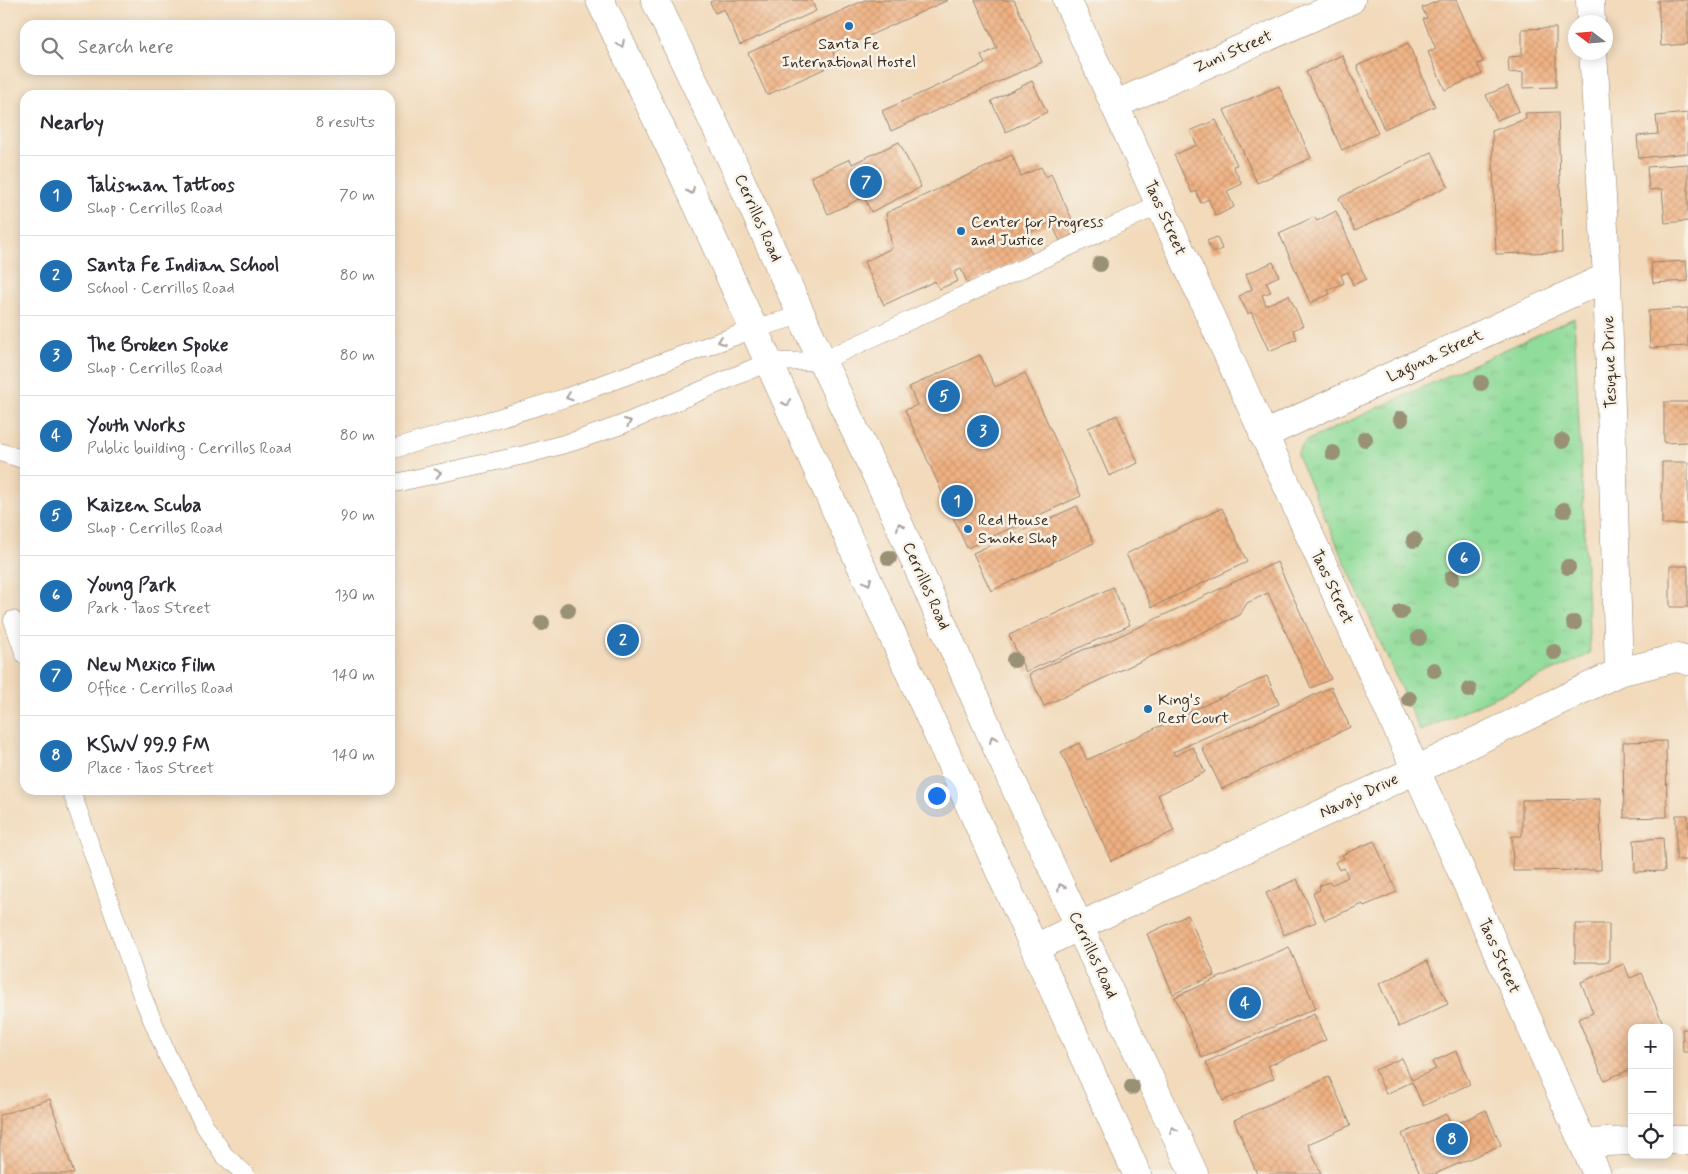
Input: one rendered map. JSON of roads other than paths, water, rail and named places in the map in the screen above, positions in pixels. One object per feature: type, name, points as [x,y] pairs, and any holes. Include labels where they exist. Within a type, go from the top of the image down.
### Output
[{"type":"street","points":[[600,0],[697,204],[1137,1174]]},
{"type":"street","name":"Cerrillos Road","points":[[656,0],[890,504],[1000,755],[1194,1174]]},
{"type":"street","name":"Taos Street","points":[[1067,0],[1597,1174]]},
{"type":"street","name":"Zuni Street","points":[[1114,105],[1351,0]]},
{"type":"street","points":[[1590,0],[1591,15]]},
{"type":"street","name":"Tesuque Drive","points":[[1593,60],[1607,277],[1619,672]]},
{"type":"street","name":"Laguna Street","points":[[1263,435],[1607,277]]},
{"type":"street","name":"Navajo Drive","points":[[1035,948],[1416,770],[1619,672],[1676,658],[1688,661]]},
{"type":"street","points":[[1673,1140],[1688,1140]]},
{"type":"street","points":[[1583,1143],[1628,1141]]},
{"type":"lane","points":[[395,483],[575,441],[621,425],[768,362],[822,361],[1160,205]]},
{"type":"lane","points":[[395,448],[565,398],[754,329],[801,315]]},
{"type":"lane","points":[[13,620],[20,640]]},
{"type":"lane","points":[[73,795],[141,993],[184,1090],[224,1155],[244,1174]]},
{"type":"lane","points":[[224,1155],[230,1174]]},
{"type":"place","name":"Santa Fe International Hostel","points":[[849,26]]},
{"type":"place","name":"New Mexico Film","points":[[866,182]]},
{"type":"place","name":"Center for Progress and Justice","points":[[961,231]]},
{"type":"place","name":"Kaizen Scuba","points":[[944,396]]},
{"type":"place","name":"The Broken Spoke","points":[[983,431]]},
{"type":"place","name":"Talisman Tattoos","points":[[957,501]]},
{"type":"place","name":"Red House Smoke Shop","points":[[968,529]]},
{"type":"place","name":"Young Park","points":[[1464,558]]},
{"type":"place","name":"Santa Fe Indian School","points":[[623,640]]},
{"type":"place","name":"King's Rest Court","points":[[1148,709]]},
{"type":"place","name":"Youth Works","points":[[1245,1003]]},
{"type":"place","name":"KSWV 99.9 FM","points":[[1452,1139]]}]
